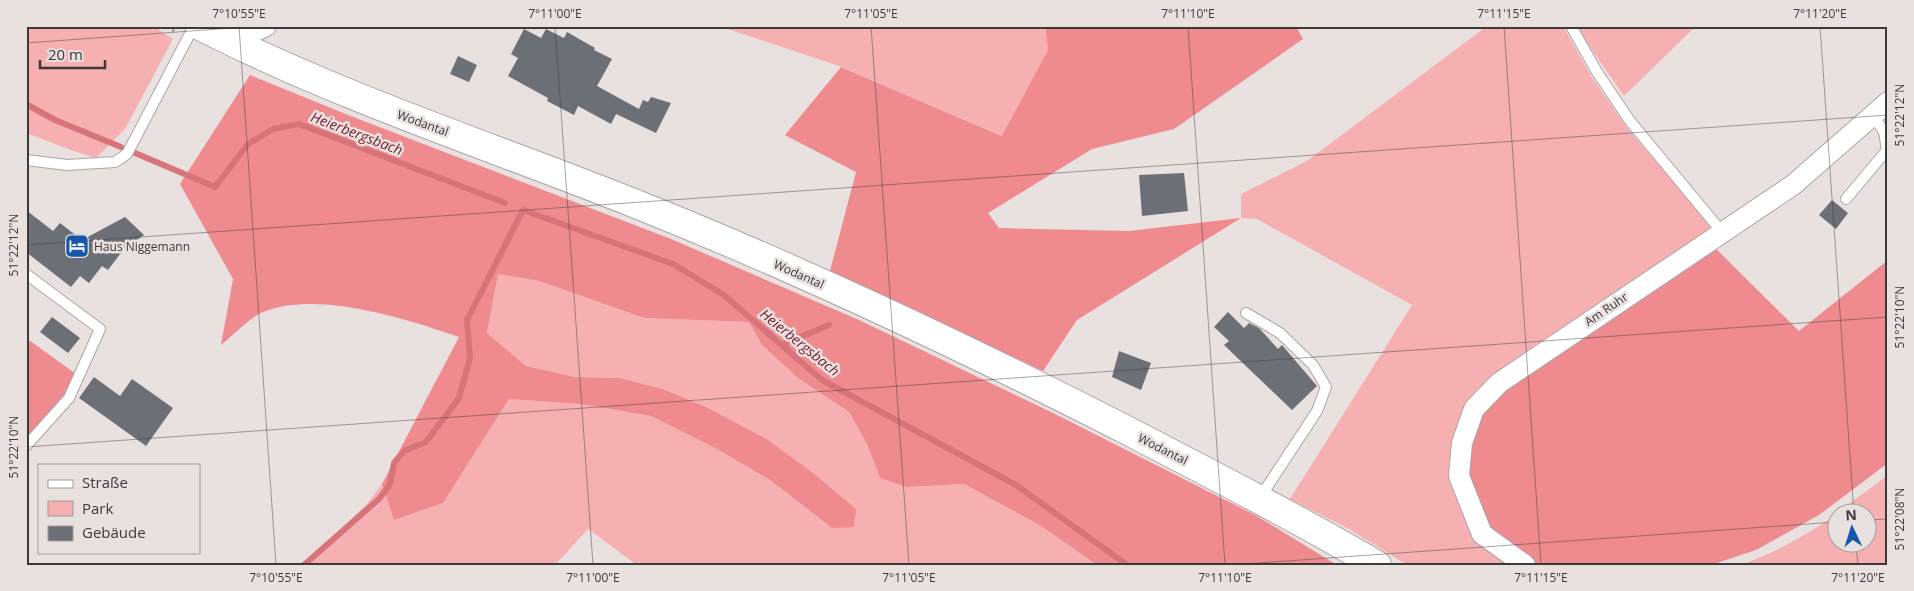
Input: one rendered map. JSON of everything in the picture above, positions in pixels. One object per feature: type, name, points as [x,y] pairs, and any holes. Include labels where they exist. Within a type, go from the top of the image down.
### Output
[{"type":"main road","name":"Wodantal","points":[[200,26],[235,44],[366,102],[647,208],[792,270],[922,329],[1054,393],[1260,499],[1377,565]]},
{"type":"street","points":[[235,44],[266,26]]},
{"type":"street","name":"Am Ruhr","points":[[1525,565],[1482,534],[1459,476],[1462,443],[1474,409],[1499,383],[1793,185],[1880,109]]},
{"type":"lane","points":[[26,160],[67,165],[115,162],[127,154],[194,26]]},
{"type":"lane","points":[[1571,26],[1597,72],[1630,121],[1722,232]]},
{"type":"lane","points":[[1846,199],[1887,150],[1880,109]]},
{"type":"lane","points":[[26,274],[100,329],[69,398],[26,446]]},
{"type":"lane","points":[[1246,313],[1280,333],[1312,365],[1326,387],[1317,411],[1260,499]]},
{"type":"green space","points":[[26,26],[153,26],[173,39],[125,129],[96,158],[26,133]]},
{"type":"green space","points":[[719,26],[1045,26],[1048,50],[1003,136],[842,67]]},
{"type":"green space","points":[[1487,26],[1563,26],[1591,76],[1627,128],[1713,228],[1514,565],[1407,565],[1349,529],[1290,499],[1412,305],[1257,219],[1241,218],[1241,194],[1307,161]]},
{"type":"green space","points":[[1577,26],[1696,26],[1624,96]]},
{"type":"green space","points":[[498,274],[539,281],[644,318],[749,322],[762,345],[798,378],[849,412],[867,444],[880,478],[906,487],[964,484],[1041,526],[1097,565],[637,565],[588,529],[555,565],[303,565],[367,504],[382,484],[394,520],[443,503],[509,399],[580,404],[651,416],[717,449],[770,480],[832,528],[765,438],[706,407],[663,389],[620,378],[576,377],[526,366],[487,333]]},
{"type":"green space","points":[[1888,475],[1888,565],[1741,565],[1790,543],[1826,521],[1826,554],[1876,554],[1876,504],[1849,504]]},
{"type":"shaded area","points":[[1045,26],[1296,26],[1303,39],[1174,129],[1092,149],[988,213],[999,228],[1129,231],[1241,218],[1077,320],[1043,371],[830,271],[856,172],[785,135],[841,67],[1002,136],[1048,50]]},
{"type":"shaded area","points":[[250,75],[348,115],[671,239],[859,320],[1055,414],[1257,516],[1337,565],[1097,565],[1041,526],[964,484],[906,487],[880,478],[867,444],[849,412],[798,378],[762,345],[749,322],[644,318],[539,281],[498,274],[487,333],[526,366],[576,377],[620,378],[663,389],[706,407],[765,438],[813,473],[856,509],[854,527],[832,528],[770,480],[717,449],[651,416],[580,404],[509,399],[443,503],[394,520],[382,484],[459,337],[413,322],[362,309],[310,304],[285,306],[258,314],[221,345],[233,279],[180,184]]},
{"type":"shaded area","points":[[1712,245],[1799,331],[1888,260],[1888,463],[1834,504],[1826,504],[1826,510],[1819,515],[1756,550],[1711,565],[1534,565],[1489,531],[1467,475],[1468,445],[1481,413],[1503,387]]},
{"type":"shaded area","points":[[26,338],[76,374],[64,395],[26,438]]},
{"type":"building","points":[[524,29],[541,38],[546,29],[564,38],[567,32],[595,48],[594,50],[612,59],[597,86],[639,109],[643,100],[648,102],[651,97],[671,103],[656,133],[616,114],[611,124],[578,106],[574,115],[547,101],[548,98],[508,76],[518,58],[511,54]]},
{"type":"building","points":[[458,56],[477,65],[469,82],[450,74]]},
{"type":"building","points":[[1184,173],[1188,211],[1142,216],[1139,175]]},
{"type":"building","points":[[1832,200],[1848,213],[1836,229],[1819,215]]},
{"type":"building","name":"Haus Niggemann","points":[[26,210],[53,231],[60,223],[82,240],[125,217],[144,235],[124,249],[108,270],[102,266],[89,283],[80,276],[71,287],[26,252]]},
{"type":"building","points":[[1228,312],[1244,328],[1249,323],[1259,328],[1278,349],[1282,345],[1317,386],[1292,410],[1224,345],[1229,341],[1214,327]]},
{"type":"building","points":[[52,317],[80,338],[68,353],[40,332]]},
{"type":"building","points":[[1119,351],[1151,363],[1141,390],[1112,377]]},
{"type":"building","points":[[94,377],[120,396],[132,379],[173,408],[146,446],[79,398]]},
{"type":"waterway","name":"Heierbergsbach","points":[[26,104],[55,120],[121,147]]},
{"type":"waterway","name":"Heierbergsbach","points":[[135,153],[215,187],[248,144],[273,129],[299,124],[505,203]]},
{"type":"waterway","name":"Heierbergsbach","points":[[304,565],[380,498],[390,484],[394,463],[404,451],[426,442],[459,398],[470,358],[467,320],[523,210],[673,264],[724,295],[822,380],[1016,485],[1127,565]]},
{"type":"waterway","points":[[782,345],[829,325]]},
{"type":"place","name":"Haus Niggemann","points":[[77,246]]}]
